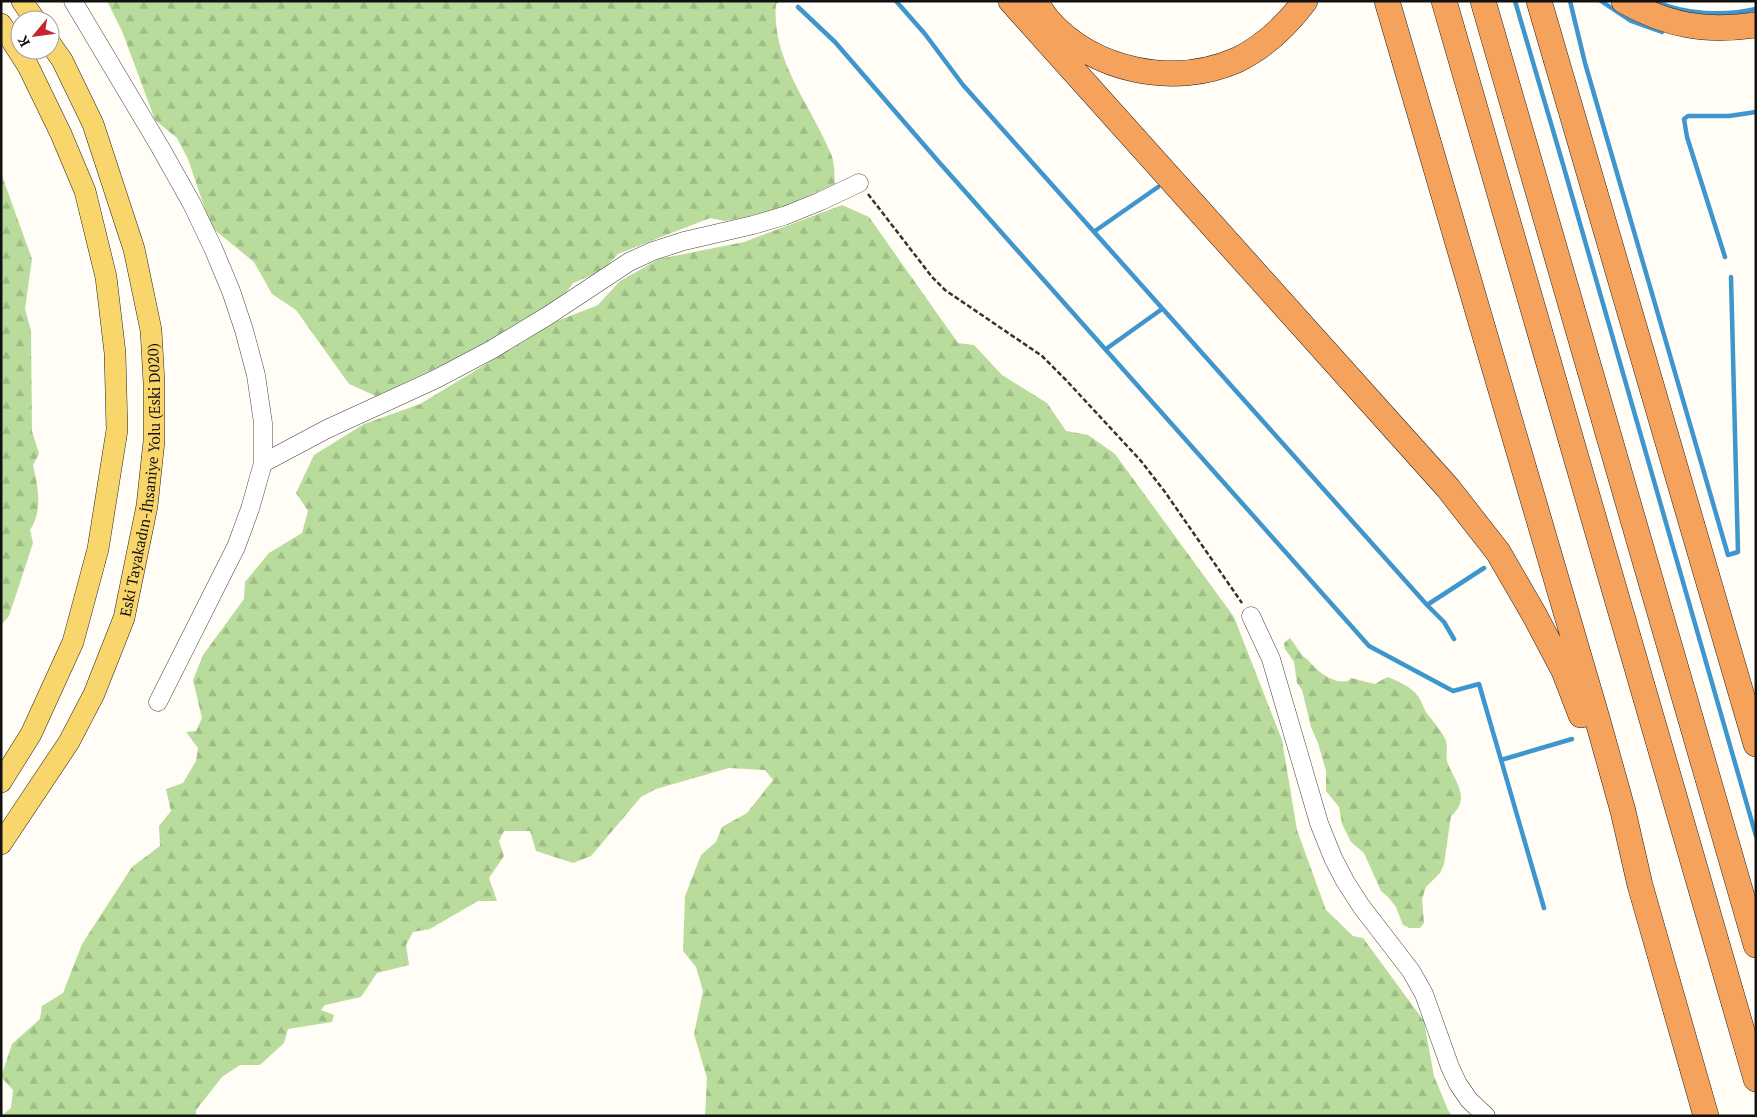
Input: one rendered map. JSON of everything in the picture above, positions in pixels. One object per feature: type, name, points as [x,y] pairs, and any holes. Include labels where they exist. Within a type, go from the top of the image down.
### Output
[{"type":"highway","points":[[1011,1],[1442,481],[1498,552],[1564,671],[1582,718],[1621,840],[1640,885]]},
{"type":"highway","points":[[1035,1],[1048,20],[1060,31],[1099,58],[1138,70],[1156,73],[1180,73],[1215,67],[1236,60],[1252,51],[1274,35],[1296,14],[1305,1]]},
{"type":"highway","points":[[1387,1],[1597,718],[1623,811],[1640,885],[1706,1116]]},
{"type":"highway","points":[[1444,1],[1756,1079]]},
{"type":"highway","points":[[1483,1],[1756,945]]},
{"type":"highway","points":[[1539,1],[1756,744]]},
{"type":"highway","points":[[1624,1],[1638,9],[1681,24],[1716,29],[1756,24]]},
{"type":"main road","name":"Eski Tayakadın-İhsaniye Yolu (Eski D020)","points":[[1,24],[28,66],[61,134],[85,191],[106,277],[115,353],[117,430],[98,549],[73,642],[31,734],[1,782]]},
{"type":"main road","name":"Eski Tayakadın-İhsaniye Yolu (Eski D020)","points":[[1,844],[69,742],[94,694],[124,618],[147,506],[154,442],[154,384],[150,330],[134,249],[93,124],[60,57]]},
{"type":"street","points":[[73,1],[179,180],[220,265],[244,330],[256,376],[263,423],[263,463],[236,547],[158,702]]},
{"type":"street","points":[[263,463],[327,429],[436,379],[490,350],[629,262],[653,251],[684,241],[784,216],[860,183]]},
{"type":"street","points":[[1251,616],[1271,659],[1319,823],[1333,858],[1361,906],[1411,971],[1424,994],[1458,1084],[1469,1100],[1486,1116]]},
{"type":"path","points":[[860,183],[915,255],[945,290],[1042,356],[1140,462],[1165,492],[1251,616]]},
{"type":"green space","points":[[107,1],[781,1],[776,4],[776,25],[780,44],[794,82],[831,154],[834,165],[835,184],[771,212],[725,221],[710,218],[618,254],[602,271],[573,283],[563,297],[481,347],[376,396],[349,384],[296,310],[272,294],[254,262],[211,227],[188,159],[177,138],[155,120],[122,31]]},
{"type":"green space","points":[[1,173],[32,259],[25,309],[31,331],[32,431],[39,454],[33,465],[38,507],[37,515],[30,530],[33,543],[9,616],[1,625]]},
{"type":"green space","points":[[842,205],[869,217],[958,343],[974,345],[1002,375],[1047,403],[1066,431],[1088,435],[1115,454],[1234,617],[1282,740],[1297,830],[1326,910],[1353,936],[1363,938],[1424,1021],[1434,1076],[1452,1116],[705,1116],[707,1078],[694,1034],[703,991],[696,967],[683,951],[685,896],[701,855],[716,842],[722,827],[747,813],[773,780],[765,770],[729,768],[656,789],[641,797],[591,856],[573,863],[536,851],[530,831],[504,831],[499,841],[504,856],[489,878],[497,901],[478,901],[430,929],[413,932],[406,945],[409,965],[377,973],[361,997],[325,1005],[321,1010],[334,1015],[332,1022],[288,1029],[284,1043],[260,1065],[240,1065],[222,1077],[196,1110],[196,1116],[1,1116],[11,1108],[13,1090],[1,1077],[12,1044],[40,1019],[42,1006],[63,993],[82,944],[132,867],[160,846],[159,826],[171,811],[166,789],[183,783],[196,761],[198,748],[186,732],[196,731],[202,718],[193,680],[203,655],[244,599],[245,582],[269,553],[302,533],[308,511],[296,493],[314,455],[364,424],[420,404],[557,321],[598,305],[620,281],[659,259],[744,242]]},
{"type":"green space","points":[[1290,638],[1303,656],[1316,669],[1331,679],[1348,681],[1351,678],[1375,684],[1387,677],[1408,687],[1418,697],[1446,741],[1447,761],[1458,784],[1461,797],[1457,810],[1451,816],[1444,864],[1440,873],[1426,887],[1422,899],[1424,923],[1420,928],[1410,928],[1403,925],[1396,907],[1381,891],[1364,853],[1351,842],[1342,824],[1339,807],[1326,791],[1326,771],[1318,743],[1311,727],[1302,690],[1297,683],[1294,662],[1285,649],[1284,643]]},
{"type":"waterway","points":[[896,1],[925,34],[963,85],[1427,605]]},
{"type":"waterway","points":[[1515,1],[1756,836]]},
{"type":"waterway","points":[[1570,1],[1585,63],[1728,555],[1738,552],[1731,277]]},
{"type":"waterway","points":[[1601,1],[1631,21],[1662,32]]},
{"type":"waterway","points":[[1656,1],[1667,6],[1692,12],[1732,13],[1756,9]]},
{"type":"waterway","points":[[798,7],[835,42],[938,161],[1369,646],[1453,691],[1479,684],[1544,908]]},
{"type":"waterway","points":[[1725,257],[1687,137],[1684,119],[1688,116],[1729,116],[1756,112]]},
{"type":"waterway","points":[[1095,231],[1158,187]]},
{"type":"waterway","points":[[1106,349],[1162,309]]},
{"type":"waterway","points":[[1454,639],[1444,622],[1427,605],[1484,568]]},
{"type":"waterway","points":[[1501,760],[1572,739]]}]
